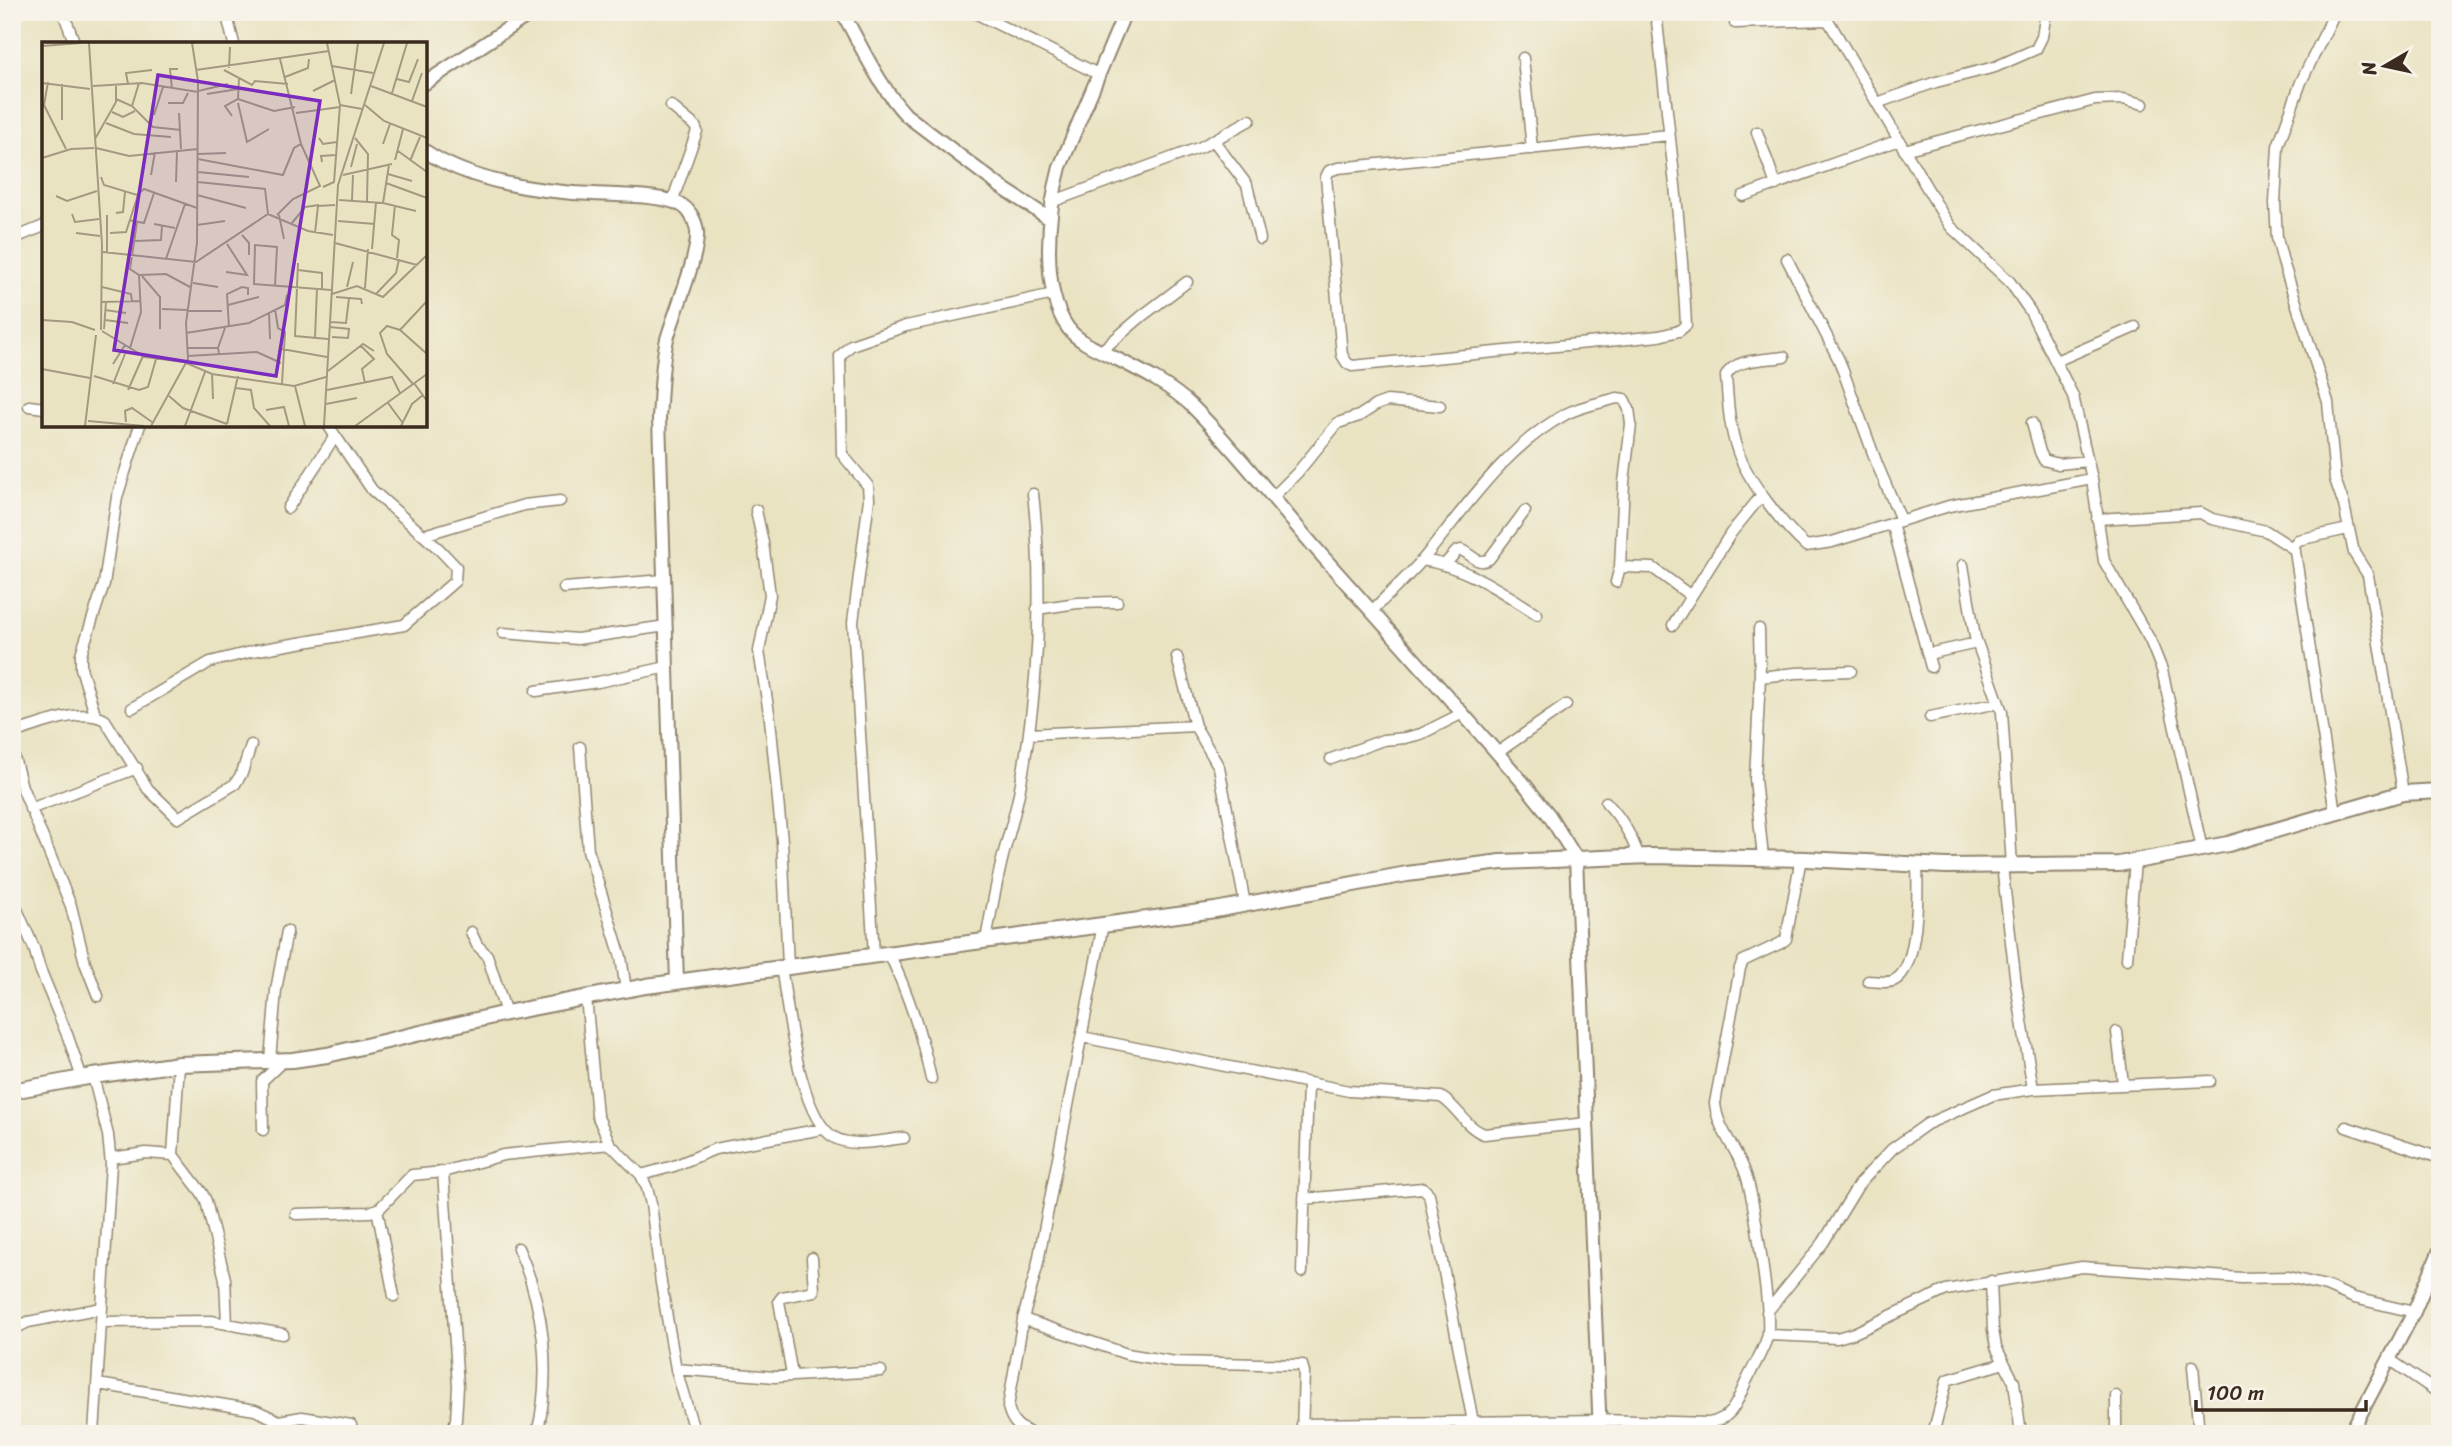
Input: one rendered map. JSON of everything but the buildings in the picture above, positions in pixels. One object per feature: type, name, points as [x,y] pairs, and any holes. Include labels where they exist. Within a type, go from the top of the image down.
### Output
[{"type":"main road","points":[[12,1091],[178,1064],[327,1055],[506,1013],[626,990],[1103,925],[1245,904],[1407,874],[1501,862],[1639,857],[2092,866],[2228,844],[2403,793],[2440,791]]},
{"type":"street","points":[[63,12],[74,42]]},
{"type":"street","points":[[226,12],[234,42]]},
{"type":"street","points":[[427,82],[533,12]]},
{"type":"street","points":[[842,12],[894,103],[906,116],[1001,187],[1051,219]]},
{"type":"street","points":[[973,12],[1098,74]]},
{"type":"street","points":[[1125,12],[1060,167],[1051,202],[1050,243],[1054,293],[1069,329],[1101,351],[1153,378],[1191,405],[1497,753],[1549,815],[1576,858],[1600,1434]]},
{"type":"street","points":[[1656,12],[1669,135],[1686,325],[1679,331],[1659,336],[1366,365],[1352,366],[1347,363],[1342,355],[1326,177],[1329,171],[1669,135]]},
{"type":"street","points":[[1877,103],[1936,82],[1995,67],[2036,49],[2042,37],[2046,12]]},
{"type":"street","points":[[2335,12],[2301,82],[2278,146],[2274,203],[2277,238],[2328,402],[2335,479],[2344,505],[2354,553],[2368,575],[2403,793]]},
{"type":"street","points":[[1735,23],[1828,20],[1951,227],[2010,282],[2029,311],[2077,405],[2092,479],[2104,561],[2150,640],[2162,670],[2202,849]]},
{"type":"street","points":[[1523,58],[1532,149]]},
{"type":"street","points":[[1743,196],[1901,145],[2095,100],[2123,99],[2143,104]]},
{"type":"street","points":[[671,106],[695,126],[697,131],[672,202]]},
{"type":"street","points":[[1051,202],[1214,141],[1250,120]]},
{"type":"street","points":[[1757,132],[1776,185]]},
{"type":"street","points":[[1214,141],[1247,185],[1260,239]]},
{"type":"street","points":[[427,152],[448,164],[523,187],[561,193],[645,197],[672,202],[688,210],[698,234],[667,341],[659,418],[677,982]]},
{"type":"street","points":[[12,239],[42,227]]},
{"type":"street","points":[[1787,259],[1839,360],[1877,464],[1896,522],[1931,667]]},
{"type":"street","points":[[1101,351],[1187,282]]},
{"type":"street","points":[[931,1079],[920,1029],[909,996],[882,953],[853,622],[869,499],[868,486],[842,454],[840,356],[851,345],[906,326],[988,310],[1054,293]]},
{"type":"street","points":[[2056,361],[2134,327]]},
{"type":"street","points":[[1784,358],[1737,364],[1729,369],[1726,376],[1730,425],[1738,454],[1762,495],[1806,546],[1832,542],[1949,506],[2092,479]]},
{"type":"street","points":[[1372,611],[1422,560],[1487,480],[1529,439],[1568,413],[1617,398],[1623,399],[1629,409],[1631,424],[1620,568],[1616,582]]},
{"type":"street","points":[[1272,498],[1338,424],[1387,401],[1440,406]]},
{"type":"street","points":[[29,406],[42,408]]},
{"type":"street","points":[[2032,424],[2044,460],[2058,464],[2088,461]]},
{"type":"street","points":[[95,714],[81,668],[81,654],[104,584],[117,497],[140,427]]},
{"type":"street","points":[[132,708],[210,662],[258,650],[404,625],[455,580],[456,567],[372,490],[329,427]]},
{"type":"street","points":[[288,508],[335,436]]},
{"type":"street","points":[[986,940],[1000,867],[1020,788],[1029,734],[1039,561],[1033,494]]},
{"type":"street","points":[[1673,625],[1731,533],[1762,495]]},
{"type":"street","points":[[424,535],[524,505],[560,501]]},
{"type":"street","points":[[756,510],[770,595],[759,651],[770,719],[782,841],[785,967],[801,1081],[822,1129],[836,1139],[850,1143],[904,1139]]},
{"type":"street","points":[[1445,564],[1461,550],[1478,561],[1489,559],[1525,510]]},
{"type":"street","points":[[2097,519],[2201,513],[2212,519],[2266,531],[2294,549]]},
{"type":"street","points":[[2335,813],[2294,545],[2298,540],[2348,529]]},
{"type":"street","points":[[1422,560],[1445,564],[1493,585],[1537,614]]},
{"type":"street","points":[[1963,565],[1977,643],[2002,722],[2007,866],[2016,984],[2033,1089]]},
{"type":"street","points":[[1620,568],[1653,568],[1691,596]]},
{"type":"street","points":[[564,588],[664,580]]},
{"type":"street","points":[[1037,608],[1117,602]]},
{"type":"street","points":[[502,633],[577,639],[666,626]]},
{"type":"street","points":[[1759,629],[1760,677],[1755,779],[1763,858]]},
{"type":"street","points":[[1928,654],[1977,643]]},
{"type":"street","points":[[1177,657],[1195,726],[1219,767],[1245,904]]},
{"type":"street","points":[[536,691],[598,682],[667,667]]},
{"type":"street","points":[[1760,677],[1851,671]]},
{"type":"street","points":[[1930,717],[1998,703]]},
{"type":"street","points":[[1497,753],[1566,705]]},
{"type":"street","points":[[1331,759],[1367,744],[1421,734],[1462,713]]},
{"type":"street","points":[[12,733],[82,714],[95,714],[105,720],[148,789],[175,817],[181,817],[235,784],[242,773],[251,745]]},
{"type":"street","points":[[1029,734],[1195,726]]},
{"type":"street","points":[[580,747],[588,850],[621,957],[626,990]]},
{"type":"street","points":[[12,750],[30,809],[71,906],[85,963],[98,996]]},
{"type":"street","points":[[30,809],[137,768]]},
{"type":"street","points":[[1606,802],[1632,836],[1639,857]]},
{"type":"street","points":[[1023,1319],[1127,1354],[1175,1362],[1302,1365],[1302,1429],[1473,1422],[1600,1420],[1709,1423],[1723,1420],[1733,1409],[1768,1335],[1752,1199],[1745,1172],[1719,1123],[1716,1103],[1740,968],[1743,961],[1786,939],[1801,859]]},
{"type":"street","points":[[2127,959],[2136,861]]},
{"type":"street","points":[[1868,981],[1897,979],[1906,968],[1918,894],[1917,864]]},
{"type":"street","points":[[12,898],[68,1037],[88,1077],[108,1135],[111,1158],[94,1434]]},
{"type":"street","points":[[1032,1434],[1018,1427],[1011,1418],[1008,1407],[1023,1319],[1037,1268],[1103,925]]},
{"type":"street","points":[[263,1130],[262,1081],[277,1060],[276,990],[287,931]]},
{"type":"street","points":[[471,932],[477,945],[487,955],[506,1013]]},
{"type":"street","points":[[586,997],[597,1115],[610,1144],[641,1175],[651,1204],[676,1369],[695,1434]]},
{"type":"street","points":[[2117,1032],[2123,1084]]},
{"type":"street","points":[[1082,1037],[1349,1091],[1441,1097],[1448,1101],[1476,1132],[1484,1135],[1587,1123]]},
{"type":"street","points":[[178,1064],[173,1155],[206,1201],[225,1279],[227,1324]]},
{"type":"street","points":[[1766,1312],[1823,1243],[1859,1184],[1892,1149],[1927,1124],[1993,1095],[2033,1089],[2210,1081]]},
{"type":"street","points":[[1302,1272],[1308,1084]]},
{"type":"street","points":[[2346,1127],[2440,1158]]},
{"type":"street","points":[[641,1175],[674,1166],[715,1149],[822,1129]]},
{"type":"street","points":[[296,1214],[370,1212],[377,1209],[412,1175],[443,1172],[503,1155],[610,1144]]},
{"type":"street","points":[[111,1158],[146,1153],[173,1155]]},
{"type":"street","points":[[443,1172],[458,1387],[456,1420],[451,1434]]},
{"type":"street","points":[[1304,1199],[1415,1188],[1423,1188],[1429,1194],[1473,1422]]},
{"type":"street","points":[[377,1209],[394,1296]]},
{"type":"street","points":[[518,1248],[529,1271],[535,1295],[545,1367],[543,1409],[537,1434]]},
{"type":"street","points":[[2350,1434],[2414,1312],[2440,1250]]},
{"type":"street","points":[[792,1375],[779,1301],[782,1297],[814,1291],[812,1258]]},
{"type":"street","points":[[1768,1335],[1837,1338],[1854,1333],[1946,1290],[2066,1268],[2100,1266],[2201,1276],[2288,1277],[2326,1286],[2361,1300],[2414,1312]]},
{"type":"street","points":[[1991,1281],[1993,1330],[1999,1355],[2014,1382],[2021,1434]]},
{"type":"street","points":[[12,1330],[28,1322],[102,1308]]},
{"type":"street","points":[[102,1322],[211,1321],[283,1334]]},
{"type":"street","points":[[2389,1359],[2440,1394]]},
{"type":"street","points":[[1933,1434],[1947,1380],[2004,1363]]},
{"type":"street","points":[[2193,1366],[2199,1434]]},
{"type":"street","points":[[676,1369],[775,1377],[881,1371]]},
{"type":"street","points":[[98,1384],[255,1410],[279,1421],[302,1418],[351,1425]]},
{"type":"street","points":[[2116,1396],[2116,1434]]}]
